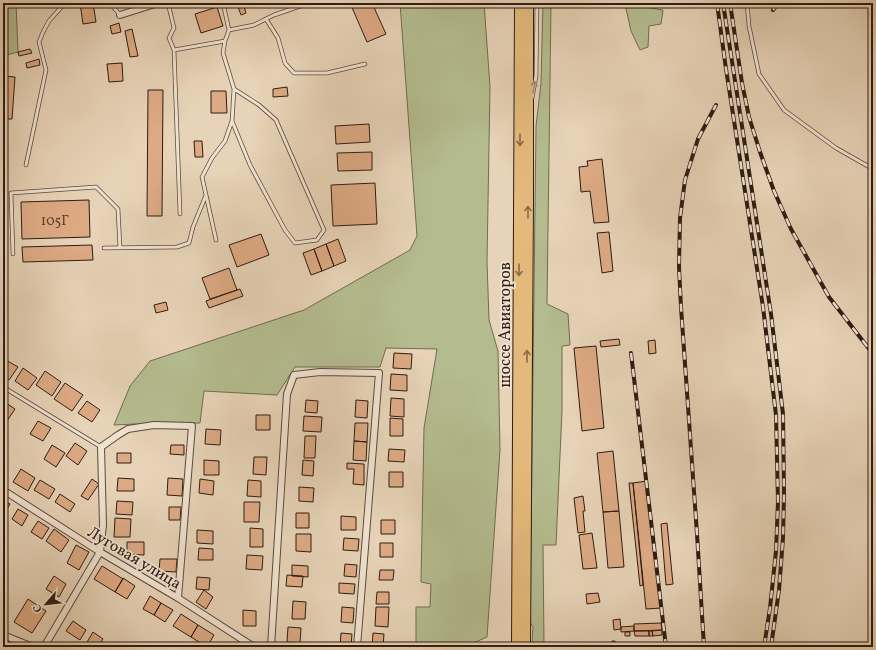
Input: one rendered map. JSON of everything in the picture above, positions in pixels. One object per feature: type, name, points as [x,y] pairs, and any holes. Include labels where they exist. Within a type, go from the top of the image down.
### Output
[{"type":"main road","name":"шоссе Авиаторов","points":[[517,647],[520,3]]},
{"type":"main road","name":"шоссе Авиаторов","points":[[525,647],[528,3]]},
{"type":"street","points":[[120,15],[158,3]]},
{"type":"street","points":[[271,647],[287,394],[294,375],[320,372],[379,373],[357,647]]},
{"type":"street","points":[[44,647],[100,552],[103,525],[101,447],[128,429],[154,425],[192,426],[178,598]]},
{"type":"street","name":"Луговая улица","points":[[3,490],[100,552],[178,598],[254,647]]},
{"type":"street","points":[[3,635],[33,647]]},
{"type":"lane","points":[[26,165],[46,70],[39,42],[49,21],[65,3]]},
{"type":"lane","points":[[110,3],[120,15]]},
{"type":"lane","points":[[168,3],[174,28],[169,38],[174,50],[180,214]]},
{"type":"lane","points":[[216,240],[202,177],[212,158],[225,141],[232,121],[234,89],[223,53],[225,40],[229,30],[223,3]]},
{"type":"lane","points":[[229,30],[254,25],[274,15],[309,3]]},
{"type":"lane","points":[[528,125],[536,76],[536,3]]},
{"type":"lane","points":[[747,3],[749,26],[759,74],[784,110],[836,148],[873,169]]},
{"type":"lane","points":[[266,19],[278,38],[285,63],[294,73],[327,73],[365,64]]},
{"type":"lane","points":[[174,50],[225,40]]},
{"type":"lane","points":[[232,121],[250,165],[285,230],[295,243],[317,240],[324,230],[276,120],[259,105],[234,89]]},
{"type":"lane","points":[[13,254],[11,193],[96,187],[118,209],[120,248]]},
{"type":"lane","points":[[104,248],[177,246],[189,243],[193,226],[206,195]]},
{"type":"lane","points":[[3,387],[101,447]]},
{"type":"green space","points":[[3,3],[16,3],[18,52],[3,56]]},
{"type":"green space","points":[[400,3],[484,3],[490,87],[487,262],[489,320],[498,351],[500,450],[487,637],[464,647],[416,647],[416,607],[430,607],[431,584],[421,582],[424,428],[437,349],[386,348],[380,367],[295,367],[277,395],[204,391],[200,423],[114,425],[130,386],[150,361],[304,310],[410,250],[417,236]]},
{"type":"green space","points":[[543,3],[551,3],[547,304],[568,314],[570,345],[562,346],[562,411],[556,545],[543,545],[544,647],[532,647],[533,627],[530,622],[536,126],[541,83]]},
{"type":"green space","points":[[623,3],[644,3],[645,7],[663,10],[661,24],[649,26],[648,47],[640,50],[631,31],[625,4]]},
{"type":"building","points":[[80,3],[93,3],[96,22],[83,24]]},
{"type":"building","points":[[243,3],[246,13],[241,15],[237,4]]},
{"type":"building","points":[[350,3],[372,3],[386,34],[367,42]]},
{"type":"building","points":[[217,7],[223,26],[201,33],[195,14]]},
{"type":"building","points":[[119,23],[121,32],[112,34],[110,26]]},
{"type":"building","points":[[132,29],[138,56],[130,57],[125,31]]},
{"type":"building","points":[[30,49],[32,53],[19,56],[18,52]]},
{"type":"building","points":[[39,59],[40,65],[27,68],[26,63]]},
{"type":"building","points":[[122,63],[123,81],[109,82],[107,64]]},
{"type":"building","points":[[3,76],[15,77],[12,119],[3,119]]},
{"type":"building","points":[[287,87],[288,96],[273,97],[273,89]]},
{"type":"building","points":[[148,90],[163,90],[162,216],[147,216]]},
{"type":"building","points":[[211,91],[226,91],[227,113],[211,113]]},
{"type":"building","points":[[369,124],[370,142],[336,144],[335,126]]},
{"type":"building","points":[[194,141],[202,141],[203,157],[195,157]]},
{"type":"building","points":[[372,152],[372,170],[338,171],[337,153]]},
{"type":"building","points":[[602,159],[609,222],[594,223],[590,191],[581,192],[579,167],[588,166],[587,161]]},
{"type":"building","points":[[375,183],[377,224],[333,226],[331,185]]},
{"type":"building","points":[[89,200],[90,237],[22,239],[21,202]]},
{"type":"building","points":[[609,232],[613,271],[602,273],[597,233]]},
{"type":"building","points":[[261,234],[269,255],[237,267],[229,245]]},
{"type":"building","points":[[338,239],[346,261],[334,266],[326,244]]},
{"type":"building","points":[[326,244],[334,266],[322,271],[314,249]]},
{"type":"building","points":[[92,245],[93,260],[23,262],[22,247]]},
{"type":"building","points":[[314,249],[322,271],[311,275],[303,253]]},
{"type":"building","points":[[229,268],[237,290],[210,299],[202,278]]},
{"type":"building","points":[[240,289],[243,296],[209,308],[206,301]]},
{"type":"building","points":[[166,302],[168,310],[156,313],[154,305]]},
{"type":"building","points":[[619,339],[620,345],[601,347],[600,341]]},
{"type":"building","points":[[655,340],[656,353],[649,354],[648,341]]},
{"type":"building","points":[[596,346],[604,428],[582,431],[574,348]]},
{"type":"building","points":[[394,353],[412,354],[411,369],[393,368]]},
{"type":"building","points":[[4,359],[18,367],[9,380],[3,377]]},
{"type":"building","points":[[23,368],[37,378],[28,390],[15,381]]},
{"type":"building","points":[[45,371],[61,382],[52,396],[36,385]]},
{"type":"building","points":[[391,374],[407,375],[407,391],[390,390]]},
{"type":"building","points":[[65,383],[83,395],[72,411],[54,399]]},
{"type":"building","points":[[391,398],[404,399],[404,417],[390,416]]},
{"type":"building","points":[[306,400],[318,401],[317,413],[305,412]]},
{"type":"building","points":[[356,400],[368,401],[367,418],[355,417]]},
{"type":"building","points":[[3,401],[15,409],[7,421],[3,419]]},
{"type":"building","points":[[87,401],[100,410],[92,422],[78,413]]},
{"type":"building","points":[[256,415],[270,415],[270,430],[256,430]]},
{"type":"building","points":[[304,416],[322,417],[321,432],[303,431]]},
{"type":"building","points":[[390,418],[403,419],[403,436],[390,436]]},
{"type":"building","points":[[38,421],[51,428],[43,441],[30,434]]},
{"type":"building","points":[[355,423],[368,423],[367,442],[354,441]]},
{"type":"building","points":[[206,429],[221,430],[220,445],[205,444]]},
{"type":"building","points":[[305,436],[316,436],[315,458],[304,458]]},
{"type":"building","points":[[354,441],[367,442],[366,461],[353,460]]},
{"type":"building","points":[[75,443],[87,451],[78,465],[66,456]]},
{"type":"building","points":[[52,445],[65,453],[56,467],[44,459]]},
{"type":"building","points":[[171,445],[184,445],[184,455],[170,454]]},
{"type":"building","points":[[389,449],[405,450],[404,462],[388,461]]},
{"type":"building","points":[[613,451],[619,511],[603,512],[597,453]]},
{"type":"building","points":[[117,453],[131,453],[131,463],[117,463]]},
{"type":"building","points":[[254,457],[267,457],[266,475],[253,474]]},
{"type":"building","points":[[204,460],[219,461],[219,475],[204,475]]},
{"type":"building","points":[[303,460],[314,461],[313,476],[302,475]]},
{"type":"building","points":[[347,463],[364,464],[364,485],[353,484],[354,469],[347,469]]},
{"type":"building","points":[[21,469],[35,478],[28,491],[13,482]]},
{"type":"building","points":[[389,472],[403,472],[403,487],[389,487]]},
{"type":"building","points":[[118,478],[134,479],[134,491],[117,491]]},
{"type":"building","points":[[168,478],[183,479],[182,496],[167,495]]},
{"type":"building","points":[[92,479],[99,484],[88,500],[81,496]]},
{"type":"building","points":[[200,479],[214,481],[213,495],[199,493]]},
{"type":"building","points":[[40,480],[55,489],[49,499],[34,490]]},
{"type":"building","points":[[248,480],[261,481],[261,497],[247,496]]},
{"type":"building","points":[[647,481],[661,608],[646,609],[633,483]]},
{"type":"building","points":[[629,483],[633,483],[643,585],[640,586]]},
{"type":"building","points":[[299,487],[314,488],[313,502],[299,501]]},
{"type":"building","points":[[60,494],[75,504],[70,512],[55,502]]},
{"type":"building","points":[[583,496],[585,532],[578,533],[574,498]]},
{"type":"building","points":[[3,500],[10,504],[3,515]]},
{"type":"building","points":[[117,501],[133,502],[132,515],[116,514]]},
{"type":"building","points":[[244,502],[260,502],[259,522],[244,522]]},
{"type":"building","points":[[169,507],[181,507],[180,520],[169,520]]},
{"type":"building","points":[[18,509],[28,515],[22,526],[12,519]]},
{"type":"building","points":[[619,511],[624,567],[608,568],[603,512]]},
{"type":"building","points":[[296,513],[309,513],[309,528],[296,528]]},
{"type":"building","points":[[341,516],[356,517],[356,530],[341,530]]},
{"type":"building","points":[[115,518],[131,519],[130,537],[114,537]]},
{"type":"building","points":[[381,520],[395,520],[395,534],[381,534]]},
{"type":"building","points":[[38,521],[49,528],[42,539],[31,532]]},
{"type":"building","points":[[667,523],[673,584],[666,585],[661,524]]},
{"type":"building","points":[[250,528],[263,529],[263,547],[250,547]]},
{"type":"building","points":[[54,529],[69,540],[61,552],[46,541]]},
{"type":"building","points":[[197,530],[213,531],[213,544],[197,543]]},
{"type":"building","points":[[592,533],[597,568],[583,569],[579,535]]},
{"type":"building","points":[[296,534],[311,534],[311,552],[296,551]]},
{"type":"building","points":[[344,538],[359,539],[358,551],[343,550]]},
{"type":"building","points":[[127,542],[144,542],[144,555],[127,554]]},
{"type":"building","points":[[380,543],[393,543],[393,557],[380,557]]},
{"type":"building","points":[[76,545],[89,552],[79,570],[67,563]]},
{"type":"building","points":[[199,548],[213,549],[213,560],[198,560]]},
{"type":"building","points":[[247,555],[263,556],[262,570],[246,569]]},
{"type":"building","points":[[160,559],[177,559],[176,572],[159,571]]},
{"type":"building","points":[[345,564],[357,565],[356,577],[344,576]]},
{"type":"building","points":[[292,565],[308,566],[308,577],[292,576]]},
{"type":"building","points":[[102,566],[123,579],[115,592],[94,579]]},
{"type":"building","points":[[380,570],[394,570],[393,580],[379,580]]},
{"type":"building","points":[[287,575],[303,576],[302,587],[286,586]]},
{"type":"building","points":[[54,576],[66,584],[59,597],[46,589]]},
{"type":"building","points":[[197,577],[210,578],[209,590],[196,589]]},
{"type":"building","points":[[123,578],[135,586],[127,599],[115,592]]},
{"type":"building","points":[[339,583],[355,584],[354,594],[339,593]]},
{"type":"building","points":[[204,590],[213,597],[206,609],[196,602]]},
{"type":"building","points":[[377,592],[389,592],[389,604],[376,604]]},
{"type":"building","points":[[598,593],[600,602],[587,604],[586,594]]},
{"type":"building","points":[[150,596],[161,603],[154,615],[143,609]]},
{"type":"building","points":[[28,599],[46,611],[32,633],[14,622]]},
{"type":"building","points":[[293,601],[306,602],[305,619],[292,619]]},
{"type":"building","points":[[161,603],[173,610],[165,622],[154,615]]},
{"type":"building","points":[[342,607],[354,608],[353,623],[341,622]]},
{"type":"building","points":[[376,607],[389,607],[388,627],[375,626]]},
{"type":"building","points":[[243,610],[256,611],[256,626],[243,626]]},
{"type":"building","points":[[181,614],[198,625],[191,637],[173,626]]},
{"type":"building","points":[[620,619],[621,629],[614,630],[613,620]]},
{"type":"building","points":[[73,621],[86,630],[80,640],[66,631]]},
{"type":"building","points":[[661,623],[662,630],[634,631],[634,624]]},
{"type":"building","points":[[198,625],[214,635],[207,647],[191,637]]},
{"type":"building","points":[[634,626],[634,631],[621,632],[621,627]]},
{"type":"building","points":[[288,627],[301,628],[300,643],[287,642]]},
{"type":"building","points":[[662,630],[662,635],[653,636],[652,631]]},
{"type":"building","points":[[634,631],[649,631],[649,636],[635,636]]},
{"type":"building","points":[[649,631],[652,631],[653,636],[649,636]]},
{"type":"building","points":[[93,632],[103,639],[98,647],[91,647],[86,644]]},
{"type":"building","points":[[625,632],[630,632],[630,636],[625,636]]},
{"type":"building","points":[[341,633],[352,634],[351,647],[340,647]]},
{"type":"building","points":[[373,633],[384,634],[383,647],[372,647]]},
{"type":"building","points":[[612,641],[615,641],[615,647],[612,647]]},
{"type":"building","points":[[228,642],[236,647],[225,647]]},
{"type":"railway","points":[[717,3],[763,307],[776,415],[778,502],[776,551],[764,647]]},
{"type":"railway","points":[[723,3],[771,314],[783,414],[783,538],[779,590],[771,647]]},
{"type":"railway","points":[[730,3],[742,83],[749,117],[774,191],[791,229],[829,297],[873,354]]},
{"type":"railway","points":[[773,10],[778,3]]},
{"type":"railway","points":[[704,647],[681,307],[679,267],[680,218],[685,180],[698,139],[716,105]]},
{"type":"railway","points":[[631,353],[666,647]]}]
